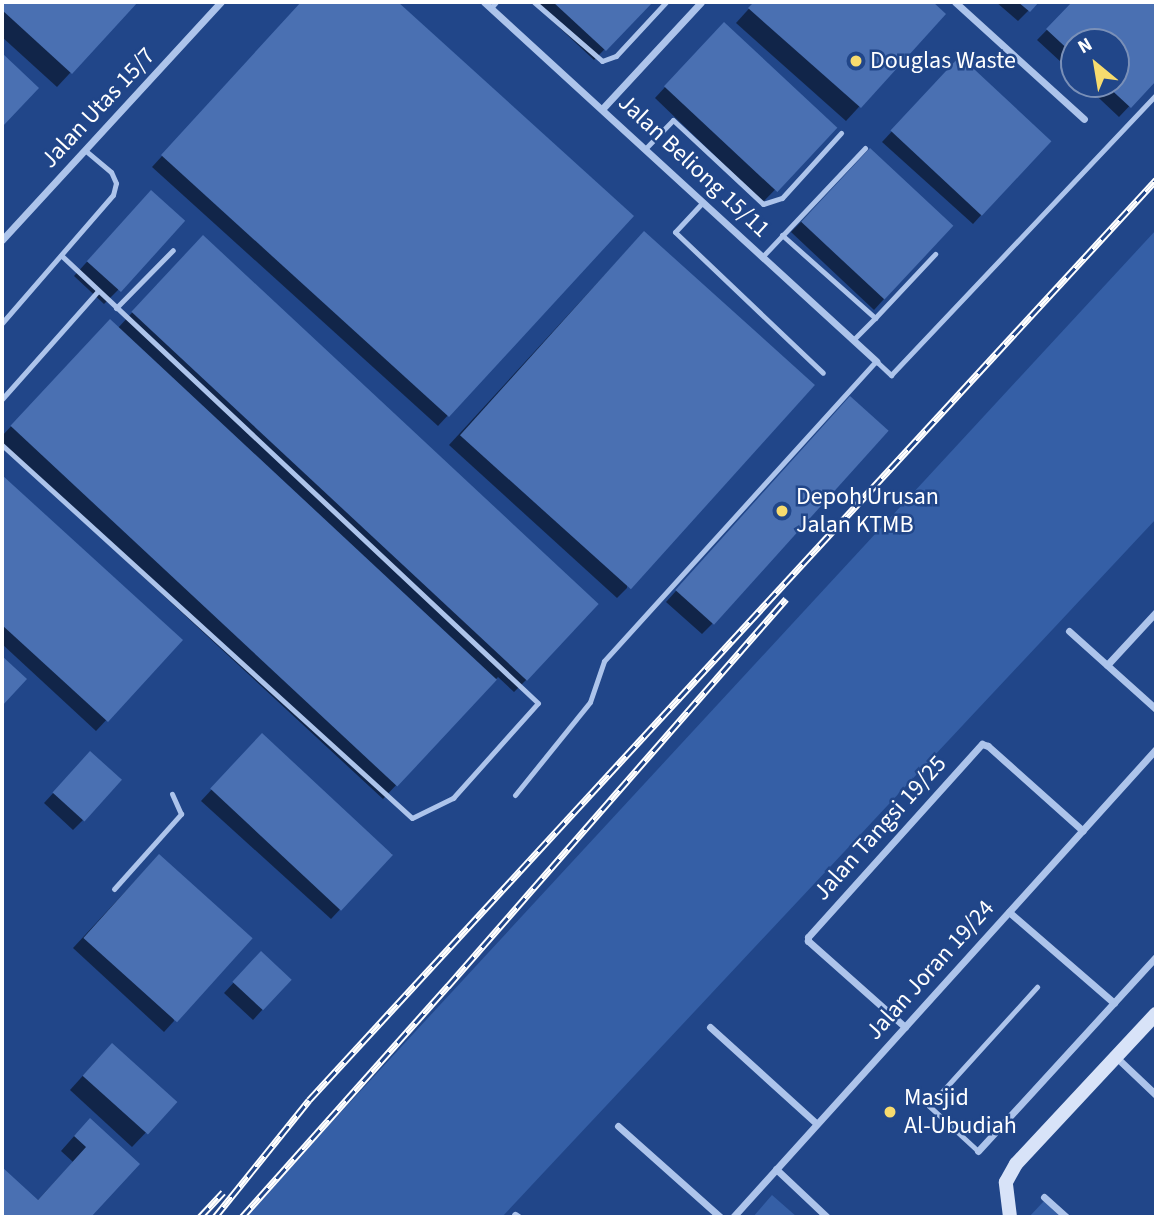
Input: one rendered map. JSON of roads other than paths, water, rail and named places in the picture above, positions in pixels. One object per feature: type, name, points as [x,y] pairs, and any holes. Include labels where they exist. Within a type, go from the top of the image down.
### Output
[{"type":"street","name":"Jalan Utas 15/7","points":[[2,240],[221,2]]},
{"type":"street","name":"Jalan Beliong 15/11","points":[[484,2],[494,5],[645,149],[876,361]]},
{"type":"street","points":[[603,108],[701,2]]},
{"type":"street","points":[[955,2],[1084,120]]},
{"type":"street","points":[[1107,665],[1156,612]]},
{"type":"street","points":[[1069,631],[1156,709]]},
{"type":"street","name":"Jalan Tangsi 19/25","points":[[905,1027],[808,941],[808,936],[982,744],[988,746],[1083,831]]},
{"type":"street","name":"Jalan Joran 19/24","points":[[733,1217],[1156,749]]},
{"type":"street","points":[[1009,912],[1114,1003]]},
{"type":"street","points":[[978,1151],[1156,957]]},
{"type":"street","points":[[1010,1217],[1006,1182],[1016,1164],[1156,1014]]},
{"type":"street","points":[[710,1027],[817,1124]]},
{"type":"street","points":[[1116,1057],[1156,1095]]},
{"type":"street","points":[[618,1126],[720,1217]]},
{"type":"street","points":[[776,1169],[827,1217]]},
{"type":"street","points":[[1044,1197],[1066,1217]]},
{"type":"lane","points":[[534,2],[602,61],[616,56],[666,2]]},
{"type":"lane","points":[[515,795],[590,702],[604,661],[876,361],[891,375],[1156,94]]},
{"type":"lane","points":[[645,149],[673,120],[763,204],[782,198],[841,133]]},
{"type":"lane","points":[[762,257],[865,148]]},
{"type":"lane","points":[[2,323],[113,195],[116,183],[111,172],[85,150]]},
{"type":"lane","points":[[703,202],[675,232],[823,373]]},
{"type":"lane","points":[[782,235],[875,318]]},
{"type":"lane","points":[[116,308],[173,250]]},
{"type":"lane","points":[[853,340],[935,254]]},
{"type":"lane","points":[[2,445],[412,818],[453,797],[538,703],[61,255]]},
{"type":"lane","points":[[2,399],[98,291]]},
{"type":"lane","points":[[114,889],[181,814],[172,794]]},
{"type":"lane","points":[[978,1151],[929,1106],[1037,987]]},
{"type":"railway","points":[[215,1217],[309,1100],[1156,180]]},
{"type":"railway","points":[[242,1217],[786,599]]},
{"type":"railway","points":[[200,1217],[223,1192]]},
{"type":"place","name":"Douglas Waste","points":[[856,61]]},
{"type":"place","name":"Depoh Urusan Jalan KTMB","points":[[782,511]]},
{"type":"place","name":"Masjid Al-Ubudiah","points":[[890,1112]]}]
